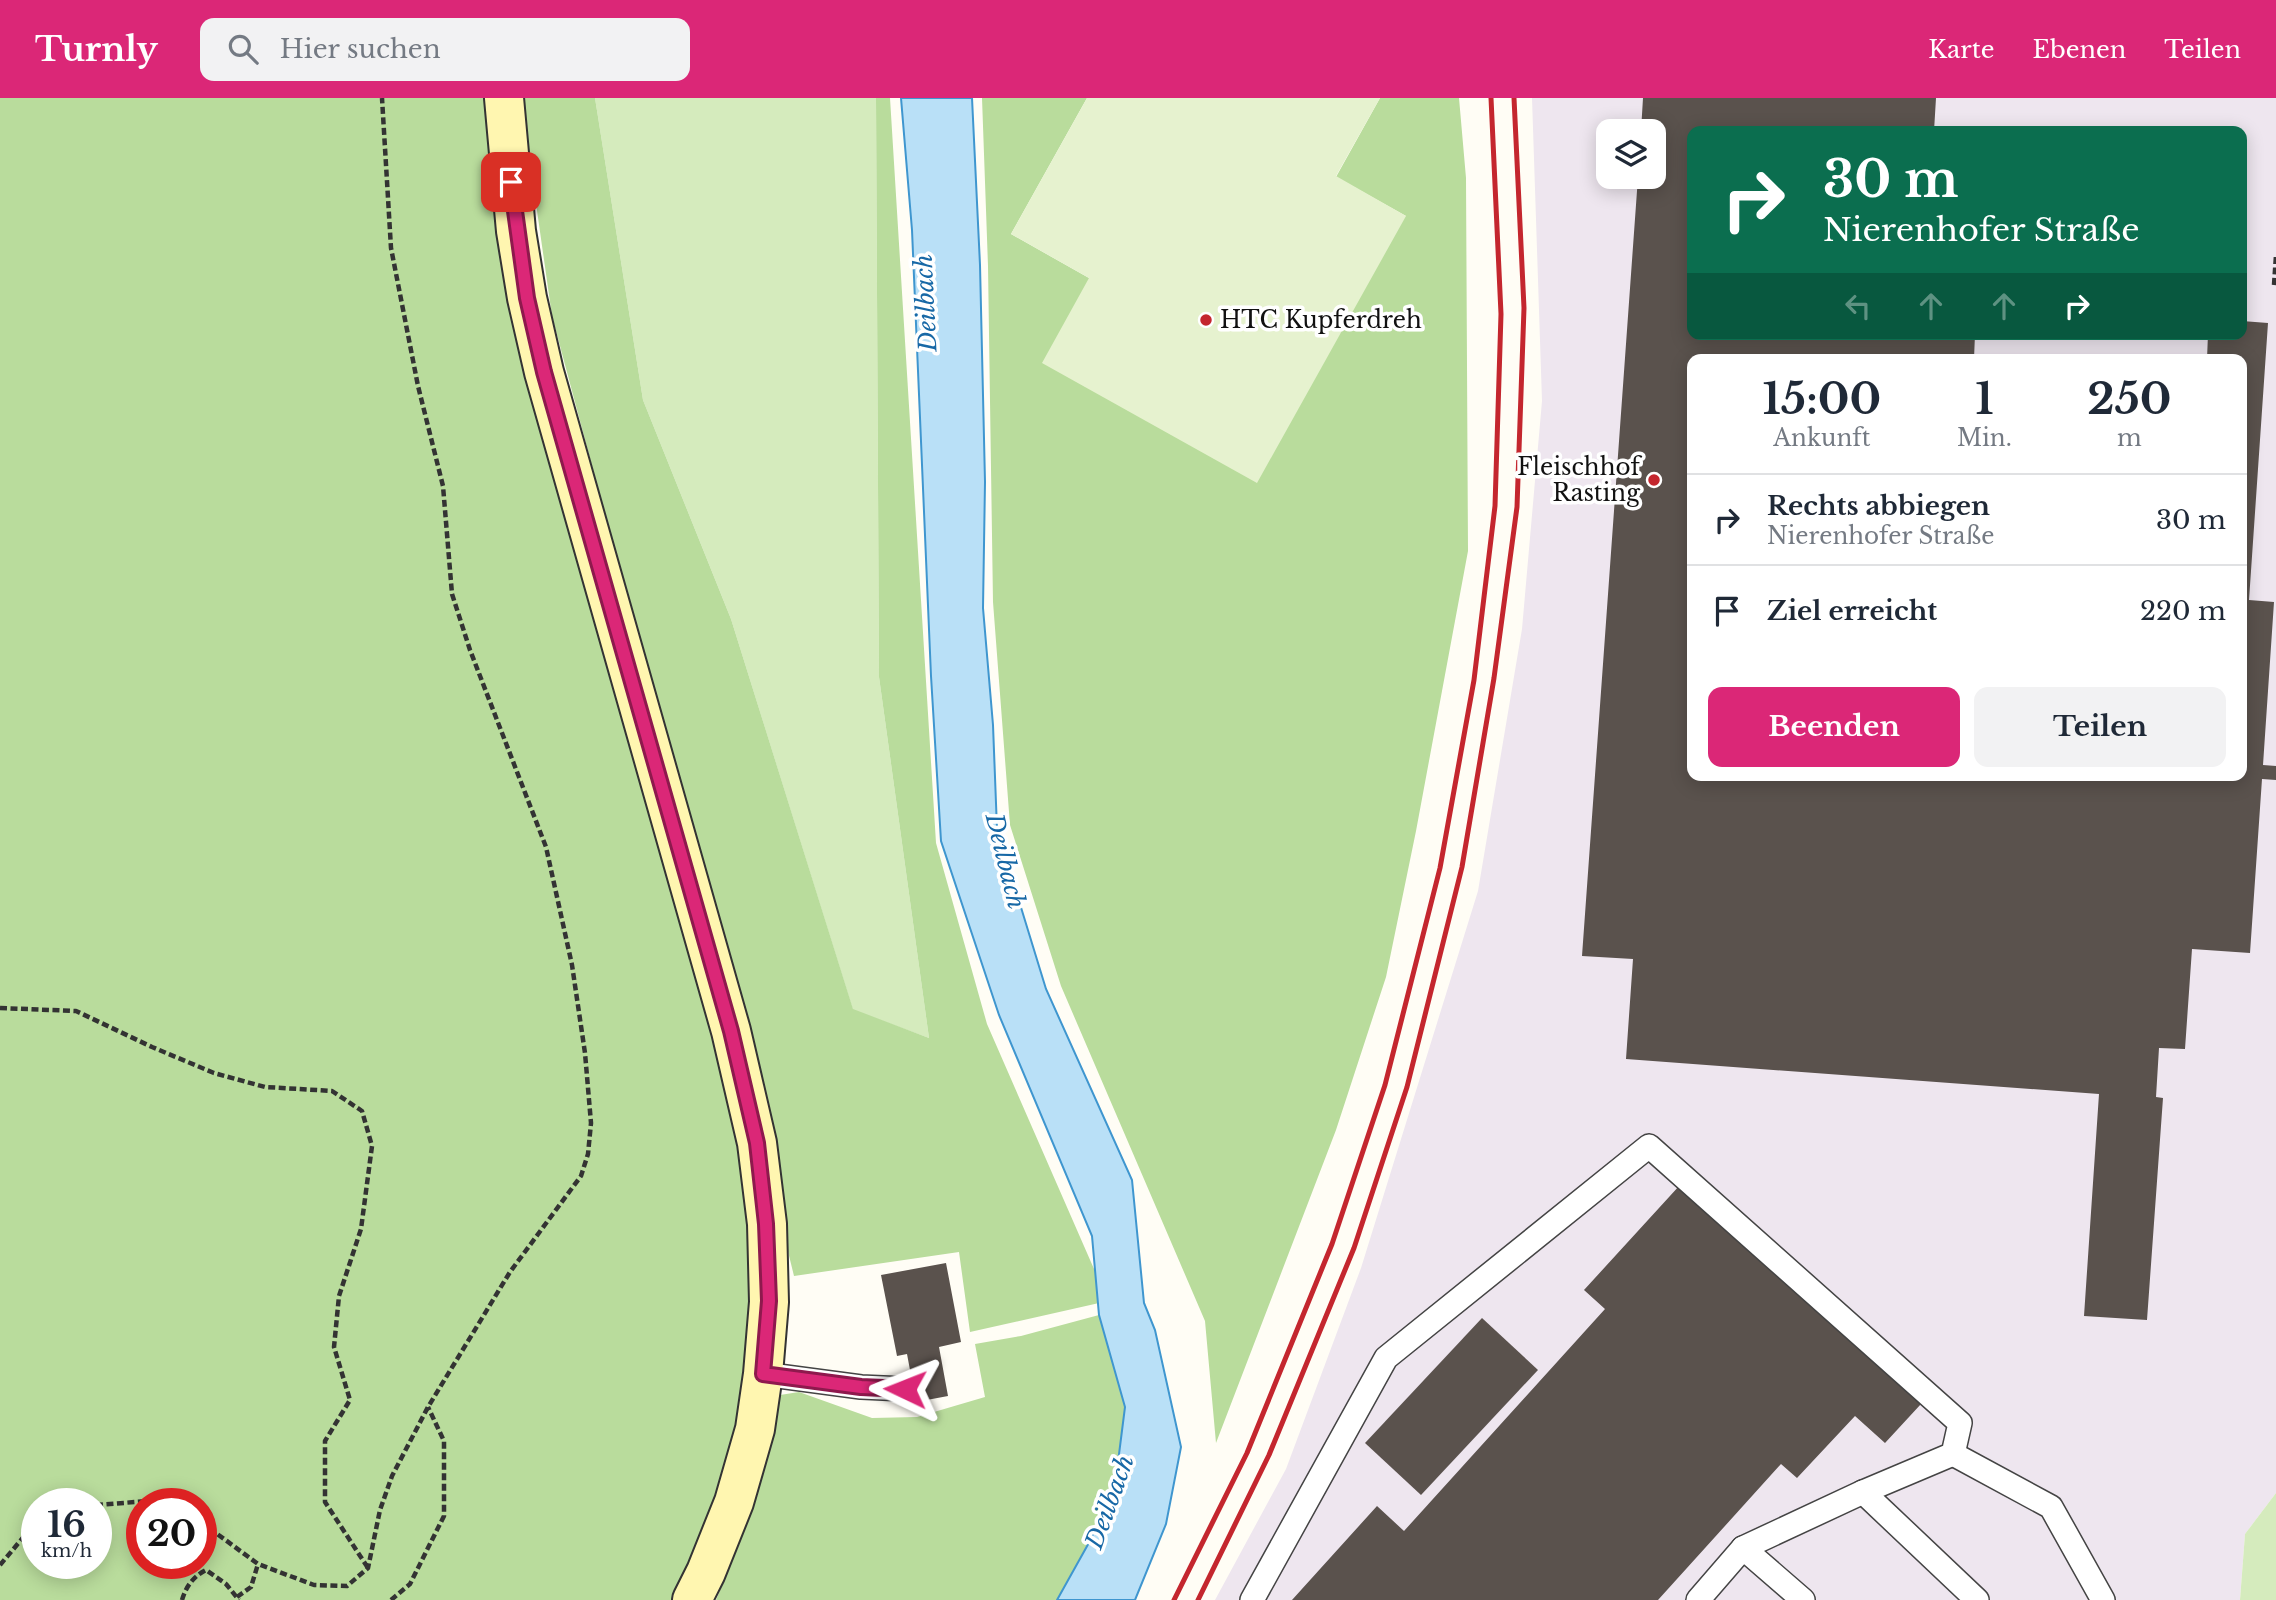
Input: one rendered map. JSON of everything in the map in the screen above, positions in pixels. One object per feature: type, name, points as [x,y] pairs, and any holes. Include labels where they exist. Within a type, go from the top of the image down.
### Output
[{"type":"main road","points":[[504,98],[516,231],[527,298],[544,372],[731,1031],[757,1143],[766,1224],[769,1301],[763,1374],[755,1429],[734,1502],[692,1600]]},
{"type":"lane","points":[[1252,1600],[1386,1358],[1648,1146],[1960,1423],[1953,1454]]},
{"type":"lane","points":[[763,1374],[861,1387],[905,1389]]},
{"type":"lane","points":[[1698,1600],[1743,1548],[1953,1454]]},
{"type":"lane","points":[[1953,1454],[2051,1507],[2103,1600]]},
{"type":"lane","points":[[1863,1492],[1977,1600]]},
{"type":"lane","points":[[1743,1548],[1803,1600]]},
{"type":"path","points":[[217,1534],[258,1564],[314,1585],[346,1586],[368,1568],[380,1510],[391,1476],[428,1407],[510,1272],[581,1176],[589,1154],[591,1123],[585,1053],[572,965],[546,847],[470,650],[452,594],[443,486],[418,386],[391,248],[382,98]]},
{"type":"path","points":[[2274,285],[2276,256]]},
{"type":"path","points":[[0,1008],[76,1011],[214,1073],[265,1087],[332,1091],[362,1111],[372,1146],[361,1229],[339,1296],[334,1347],[350,1400],[325,1441],[325,1502],[368,1568]]},
{"type":"path","points":[[391,1600],[410,1584],[443,1516],[444,1441],[428,1407]]},
{"type":"path","points":[[0,1565],[21,1540]]},
{"type":"path","points":[[182,1600],[195,1576],[206,1570],[226,1584],[238,1599],[251,1587],[258,1564]]},
{"type":"shaded area","points":[[1532,98],[2276,98],[2276,1493],[2245,1534],[2240,1600],[1215,1600],[1286,1469],[1361,1268],[1478,891],[1522,629],[1542,401]]},
{"type":"green space","points":[[0,98],[501,98],[514,255],[753,1141],[748,1426],[687,1600],[0,1600]]},
{"type":"green space","points":[[521,98],[595,98],[643,400],[731,619],[853,1009],[929,1038],[879,677],[876,98],[890,98],[936,843],[987,1024],[1108,1301],[970,1332],[959,1252],[794,1276],[631,612],[552,316]]},
{"type":"green space","points":[[595,98],[876,98],[879,677],[929,1038],[853,1010],[731,619],[643,400]]},
{"type":"green space","points":[[982,98],[1087,98],[1011,234],[1089,278],[1406,216],[1336,177],[1380,98],[1459,98],[1466,178],[1468,551],[1386,977],[1336,1130],[1216,1443],[1205,1321],[1061,986],[1010,825],[993,602],[988,266]]},
{"type":"green space","name":"HTC Kupferdreh","points":[[1087,98],[1380,98],[1336,176],[1406,216],[1257,483],[1042,363],[1089,278],[1011,234]]},
{"type":"green space","points":[[1099,1315],[1125,1407],[1117,1470],[1091,1539],[1057,1600],[716,1600],[739,1545],[780,1395],[799,1392],[872,1418],[917,1417],[985,1397],[975,1344],[1021,1336]]},
{"type":"green space","points":[[2276,1493],[2276,1600],[2240,1600],[2245,1534]]},
{"type":"water","name":"Deilbach","points":[[901,98],[972,98],[980,265],[985,482],[983,608],[993,725],[997,829],[1046,989],[1132,1180],[1144,1303],[1155,1330],[1181,1447],[1166,1524],[1135,1600],[1057,1600],[1091,1539],[1117,1470],[1125,1407],[1099,1315],[1092,1236],[999,1015],[941,841],[931,676],[912,230]]},
{"type":"building","name":"Fleischhof Rasting","points":[[1643,98],[1936,98],[1934,126],[1687,126],[1687,340],[1975,340],[1974,354],[1687,354],[1687,781],[2247,781],[2247,354],[2207,354],[2208,340],[2247,340],[2247,321],[2268,323],[2249,600],[2274,602],[2263,765],[2276,766],[2276,780],[2262,779],[2250,953],[2192,949],[2185,1049],[2159,1048],[2156,1097],[2163,1098],[2147,1320],[2084,1316],[2099,1094],[1626,1059],[1633,959],[1582,956],[1637,189],[1666,189],[1666,119],[1642,119]]},
{"type":"building","points":[[1680,1185],[1921,1404],[1885,1443],[1855,1416],[1797,1478],[1781,1464],[1658,1600],[1292,1600],[1377,1506],[1404,1531],[1605,1309],[1584,1290]]},
{"type":"building","points":[[946,1263],[961,1342],[939,1347],[948,1396],[916,1402],[907,1354],[897,1356],[881,1275]]},
{"type":"building","points":[[1482,1318],[1538,1370],[1421,1495],[1365,1443]]},
{"type":"railway","points":[[1174,1600],[1247,1453],[1332,1244],[1385,1085],[1440,868],[1474,680],[1495,506],[1501,314],[1491,98]]},
{"type":"railway","points":[[1198,1600],[1269,1455],[1354,1248],[1407,1087],[1462,867],[1494,678],[1517,507],[1524,308],[1514,98]]},
{"type":"place","name":"HTC Kupferdreh","points":[[1206,320]]},
{"type":"place","name":"Fleischhof Rasting","points":[[1654,480]]},
{"type":"route","points":[[511,182],[527,298],[544,372],[731,1031],[757,1143],[766,1224],[769,1301],[763,1374],[861,1387],[905,1389]]}]
